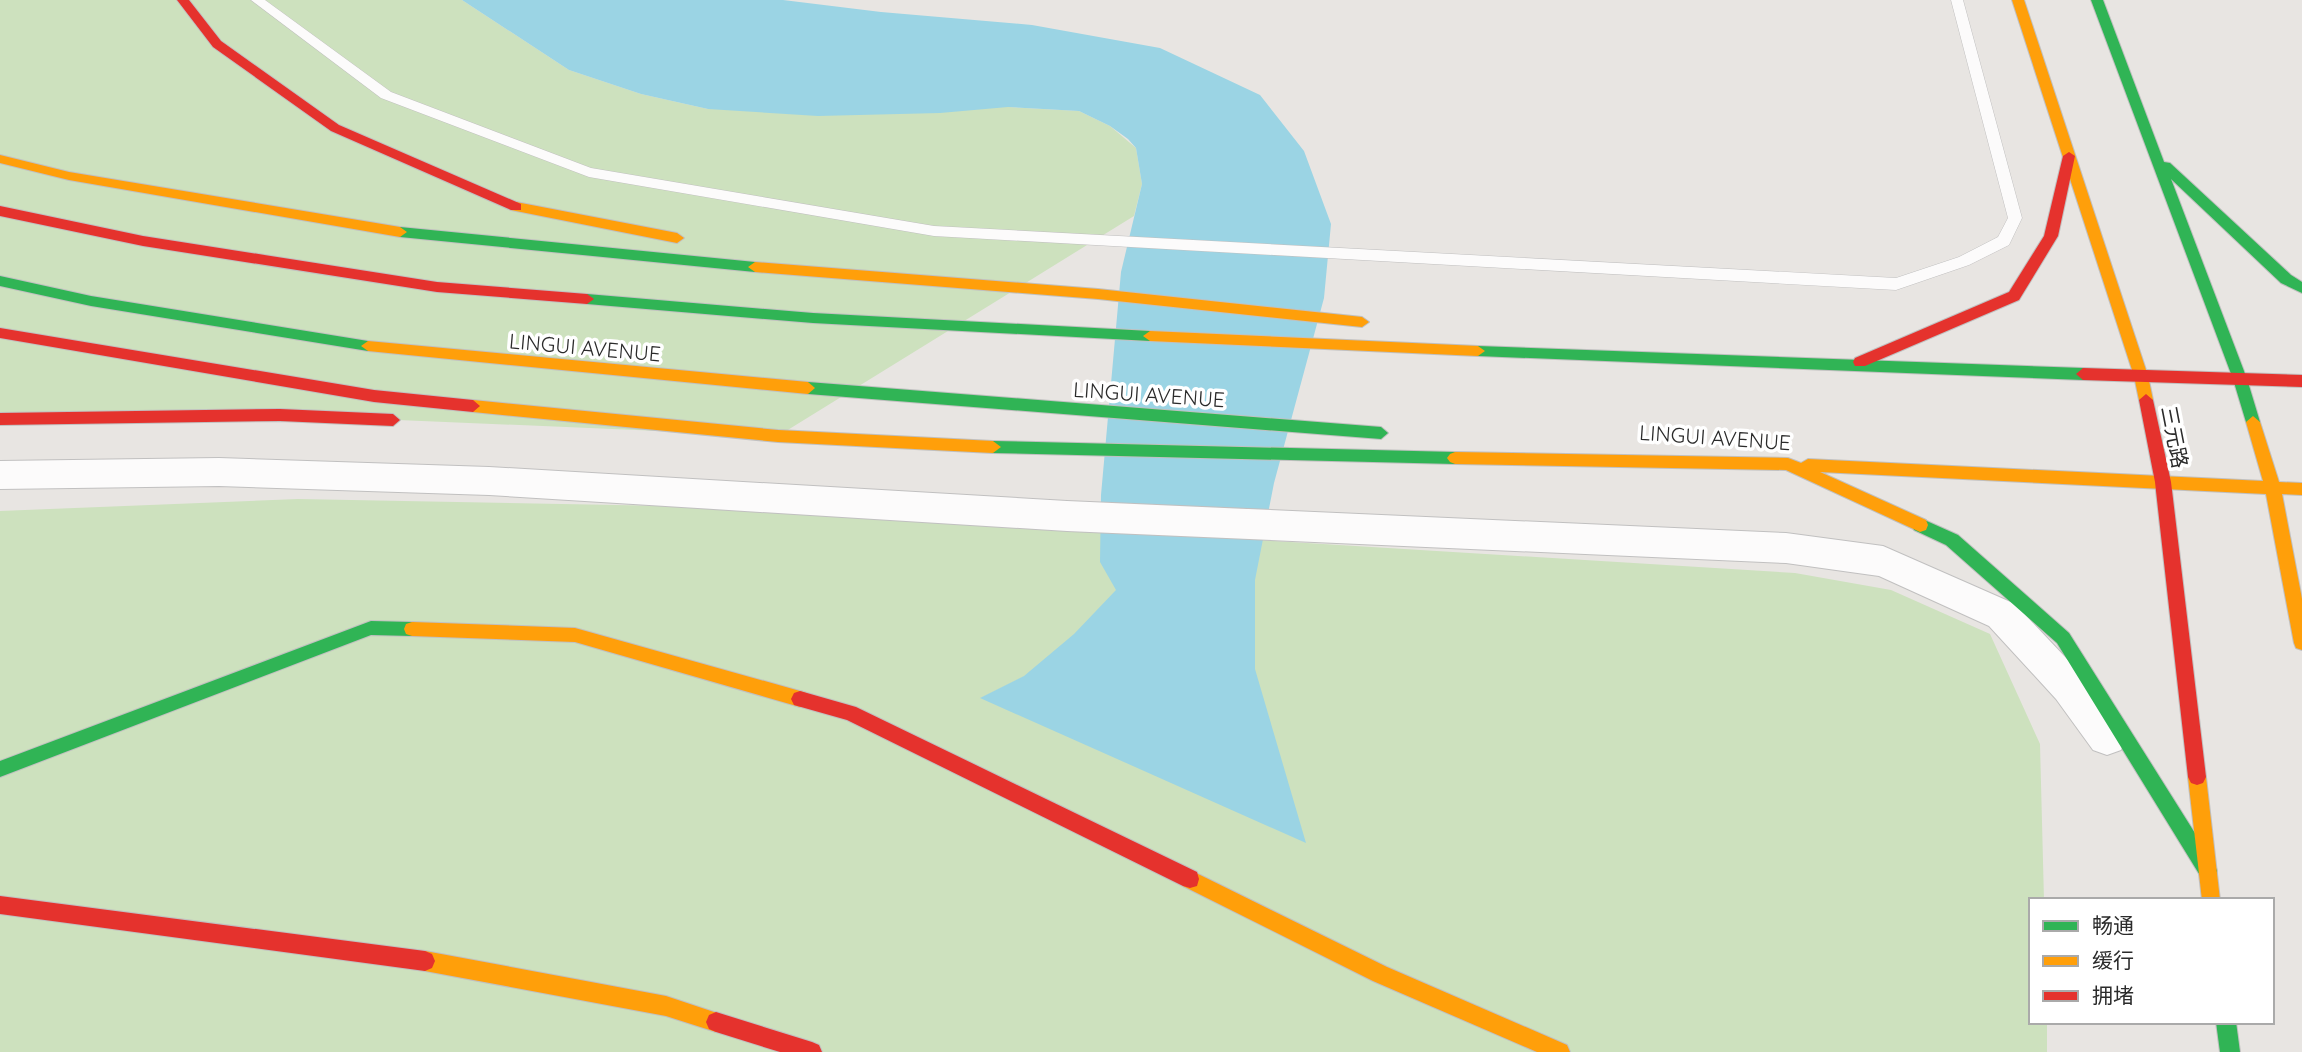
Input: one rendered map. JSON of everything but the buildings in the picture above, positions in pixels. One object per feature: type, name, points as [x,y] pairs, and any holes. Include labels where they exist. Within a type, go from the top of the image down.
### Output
[{"type":"main road","points":[[183,0],[218,44],[335,128],[507,205],[695,241]]},
{"type":"main road","name":"三元路","points":[[2018,0],[2141,376],[2163,482],[2210,885]]},
{"type":"main road","points":[[2097,0],[2240,379],[2273,487],[2302,643]]},
{"type":"main road","points":[[1850,366],[2014,296],[2051,236],[2069,156]]},
{"type":"main road","points":[[2157,158],[2241,239],[2287,279],[2302,288]]},
{"type":"main road","points":[[0,159],[69,176],[415,234],[682,261],[1098,294],[1374,324]]},
{"type":"main road","points":[[0,211],[143,241],[465,289],[827,319],[1074,333],[1747,363],[2302,382]]},
{"type":"main road","points":[[735,249],[882,277]]},
{"type":"main road","name":"LINGUI AVENUE","points":[[0,281],[91,301],[397,351],[789,387],[1399,434]]},
{"type":"main road","points":[[0,333],[374,396],[778,436]]},
{"type":"main road","points":[[1471,334],[1747,363]]},
{"type":"main road","points":[[0,419],[280,415],[405,420]]},
{"type":"main road","points":[[488,424],[1042,450],[1788,464],[1952,540],[2063,638],[2210,885]]},
{"type":"main road","name":"LINGUI AVENUE","points":[[1510,442],[1788,464],[2302,489]]},
{"type":"main road","points":[[0,769],[371,628],[575,635],[850,713],[1040,804],[1380,974],[1560,1052]]},
{"type":"main road","points":[[0,905],[400,956],[666,1006],[812,1052]]},
{"type":"main road","points":[[2226,1024],[2230,1052]]},
{"type":"street","points":[[0,475],[219,472],[489,481],[1067,516],[1786,548],[1883,561],[2002,615],[2069,687],[2210,885]]},
{"type":"lane","points":[[257,0],[386,94],[589,172],[934,231],[1896,284],[1964,261],[2004,241],[2015,218],[1956,0]]},
{"type":"green space","points":[[0,0],[462,0],[569,70],[641,94],[708,109],[1008,107],[1079,111],[1110,126],[1136,148],[1142,184],[1134,216],[778,436],[280,415],[0,419]]},
{"type":"green space","points":[[298,499],[723,507],[1795,573],[1891,590],[1990,634],[2040,744],[2044,898],[2029,898],[2029,1024],[2047,1024],[2047,1052],[0,1052],[0,511]]},
{"type":"water","points":[[462,0],[783,0],[881,12],[1032,25],[1160,48],[1260,95],[1304,151],[1331,224],[1324,298],[1274,483],[1255,580],[1255,669],[1306,843],[980,698],[1024,676],[1074,634],[1116,590],[1100,562],[1101,495],[1121,272],[1142,184],[1136,148],[1128,139],[1110,126],[1079,111],[1008,107],[940,113],[818,116],[708,109],[641,94],[569,70]]},
{"type":"traffic: fast","points":[[2097,0],[2240,379],[2253,422]]},
{"type":"traffic: fast","points":[[2165,166],[2286,279],[2302,288]]},
{"type":"traffic: fast","points":[[400,232],[755,267]]},
{"type":"traffic: fast","points":[[0,281],[91,301],[368,346]]},
{"type":"traffic: fast","points":[[587,299],[813,318],[1150,336]]},
{"type":"traffic: fast","points":[[1478,351],[2083,374]]},
{"type":"traffic: fast","points":[[808,388],[1381,433]]},
{"type":"traffic: fast","points":[[993,447],[1455,458]]},
{"type":"traffic: fast","points":[[1920,525],[1952,540],[2063,638],[2208,871]]},
{"type":"traffic: fast","points":[[0,769],[371,628],[412,629]]},
{"type":"traffic: fast","points":[[2226,1024],[2230,1052]]},
{"type":"traffic: slow","points":[[2018,0],[2141,376],[2146,400]]},
{"type":"traffic: slow","points":[[0,159],[69,176],[400,232]]},
{"type":"traffic: slow","points":[[516,207],[677,238]]},
{"type":"traffic: slow","points":[[755,267],[1098,294],[1362,322]]},
{"type":"traffic: slow","points":[[1150,336],[1478,351]]},
{"type":"traffic: slow","points":[[368,346],[808,388]]},
{"type":"traffic: slow","points":[[473,406],[778,436],[993,447]]},
{"type":"traffic: slow","points":[[2253,422],[2273,487],[2302,643]]},
{"type":"traffic: slow","points":[[1455,458],[1788,464],[1920,525]]},
{"type":"traffic: slow","points":[[1808,465],[2302,489]]},
{"type":"traffic: slow","points":[[412,629],[575,635],[800,699]]},
{"type":"traffic: slow","points":[[2197,777],[2211,898]]},
{"type":"traffic: slow","points":[[1190,879],[1380,974],[1560,1052]]},
{"type":"traffic: slow","points":[[425,961],[666,1006],[716,1022]]},
{"type":"traffic: jam","points":[[183,0],[217,44],[335,128],[516,207]]},
{"type":"traffic: jam","points":[[1860,362],[2014,296],[2051,236],[2069,156]]},
{"type":"traffic: jam","points":[[0,211],[143,241],[437,287],[587,299]]},
{"type":"traffic: jam","points":[[0,333],[374,396],[473,406]]},
{"type":"traffic: jam","points":[[2083,374],[2302,381]]},
{"type":"traffic: jam","points":[[2146,400],[2163,482],[2197,777]]},
{"type":"traffic: jam","points":[[0,419],[280,415],[393,420]]},
{"type":"traffic: jam","points":[[800,699],[850,713],[1190,879]]},
{"type":"traffic: jam","points":[[0,905],[425,961]]},
{"type":"traffic: jam","points":[[716,1022],[812,1052]]}]
